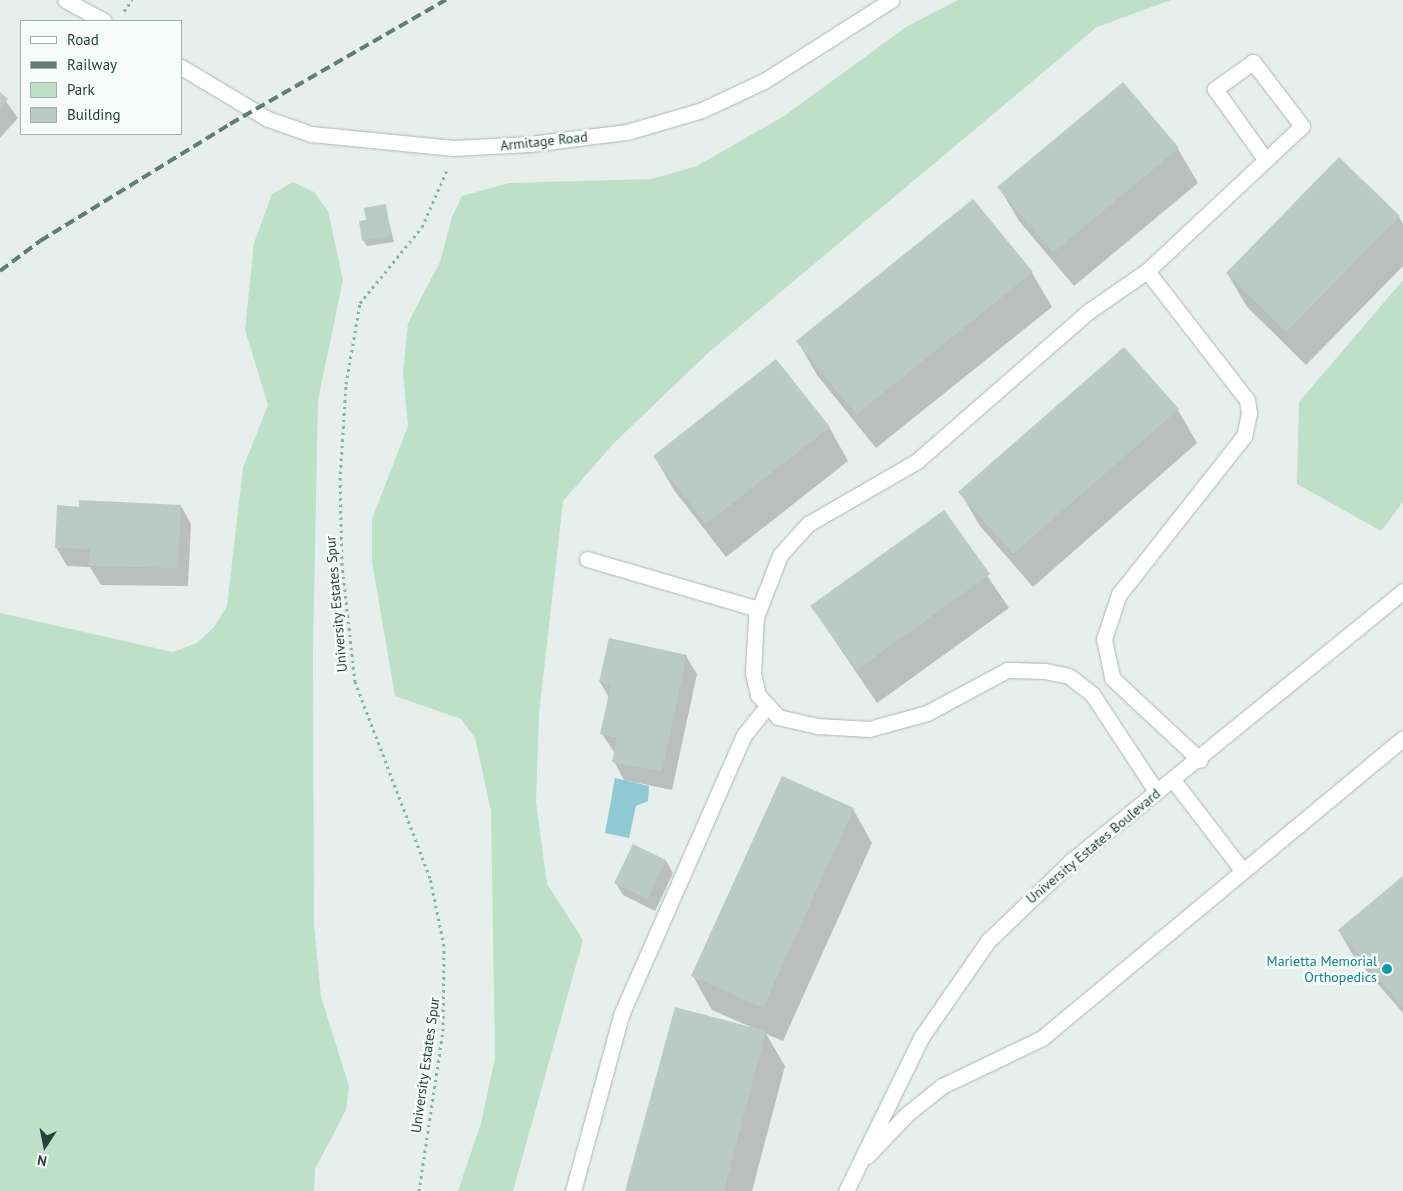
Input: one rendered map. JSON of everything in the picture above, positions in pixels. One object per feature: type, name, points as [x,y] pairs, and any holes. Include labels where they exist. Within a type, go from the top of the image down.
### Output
[{"type":"street","points":[[65,0],[102,20]]},
{"type":"street","name":"Armitage Road","points":[[182,68],[292,129],[360,142],[453,148],[530,144],[627,132],[702,110],[764,81],[891,0]]},
{"type":"street","points":[[1156,791],[1092,694],[1069,676],[1045,671],[1007,670],[927,712],[870,729],[792,722],[766,708],[754,673],[758,609],[780,555],[808,524],[916,461],[1089,311],[1147,271],[1302,126],[1253,62],[1215,89],[1265,159]]},
{"type":"street","points":[[1147,271],[1247,400],[1249,413],[1244,436],[1119,594],[1104,639],[1112,678],[1200,760]]},
{"type":"street","points":[[587,559],[758,609]]},
{"type":"street","name":"University Estates Boulevard","points":[[846,1191],[904,1069],[968,964],[1037,890],[1156,791],[1200,760],[1403,591]]},
{"type":"street","points":[[573,1191],[621,1015],[744,735],[766,708]]},
{"type":"street","name":"University Estates Boulevard","points":[[859,1165],[926,1097],[1042,1038],[1403,738]]},
{"type":"street","points":[[1173,780],[1242,870]]},
{"type":"path","name":"University Estates Spur","points":[[419,1191],[443,1031],[444,946],[430,878],[356,682],[342,565],[340,480],[346,384],[360,303],[422,227],[443,185],[453,148]]},
{"type":"green space","points":[[958,0],[1171,0],[1097,27],[708,353],[614,443],[563,501],[539,714],[536,802],[547,884],[583,940],[513,1191],[458,1191],[481,1123],[495,1058],[491,811],[475,738],[461,719],[395,696],[372,562],[372,519],[408,426],[403,373],[408,323],[440,262],[452,217],[462,196],[509,183],[652,179],[697,166],[784,116],[906,27]]},
{"type":"green space","points":[[293,182],[314,192],[328,211],[343,280],[318,400],[313,651],[314,924],[321,997],[349,1086],[346,1110],[315,1169],[314,1191],[0,1191],[0,613],[173,652],[197,643],[214,627],[227,606],[243,468],[268,405],[245,330],[254,243],[272,194]]},
{"type":"green space","points":[[1403,280],[1403,502],[1381,531],[1297,484],[1299,402]]},
{"type":"water","points":[[615,778],[649,786],[648,801],[636,806],[629,838],[605,833]]},
{"type":"building","points":[[1123,82],[1179,148],[1053,253],[997,187]]},
{"type":"building","points":[[0,92],[8,99],[0,108]]},
{"type":"building","points":[[1339,157],[1400,216],[1286,332],[1226,273]]},
{"type":"building","points":[[973,199],[1033,272],[856,415],[796,341]]},
{"type":"building","points":[[386,204],[391,236],[362,241],[359,221],[366,220],[364,208]]},
{"type":"building","points":[[1124,347],[1179,409],[1013,554],[958,492]]},
{"type":"building","points":[[776,359],[830,427],[706,524],[653,456]]},
{"type":"building","points":[[79,500],[181,505],[178,568],[89,566],[90,549],[55,548],[57,505],[79,507]]},
{"type":"building","points":[[944,510],[990,574],[857,670],[810,606]]},
{"type":"building","points":[[609,638],[687,655],[662,772],[612,762],[617,738],[600,734],[611,685],[599,682]]},
{"type":"building","points":[[782,776],[854,808],[763,1008],[691,976]]},
{"type":"building","points":[[633,844],[666,860],[648,899],[614,883]]},
{"type":"building","name":"Marietta Memorial Orthopedics","points":[[1403,876],[1403,1007],[1338,930]]},
{"type":"building","points":[[675,1007],[766,1031],[724,1191],[625,1191]]},
{"type":"railway","points":[[0,271],[40,241],[230,124],[446,0]]},
{"type":"place","name":"Marietta Memorial Orthopedics","points":[[1387,969]]}]
